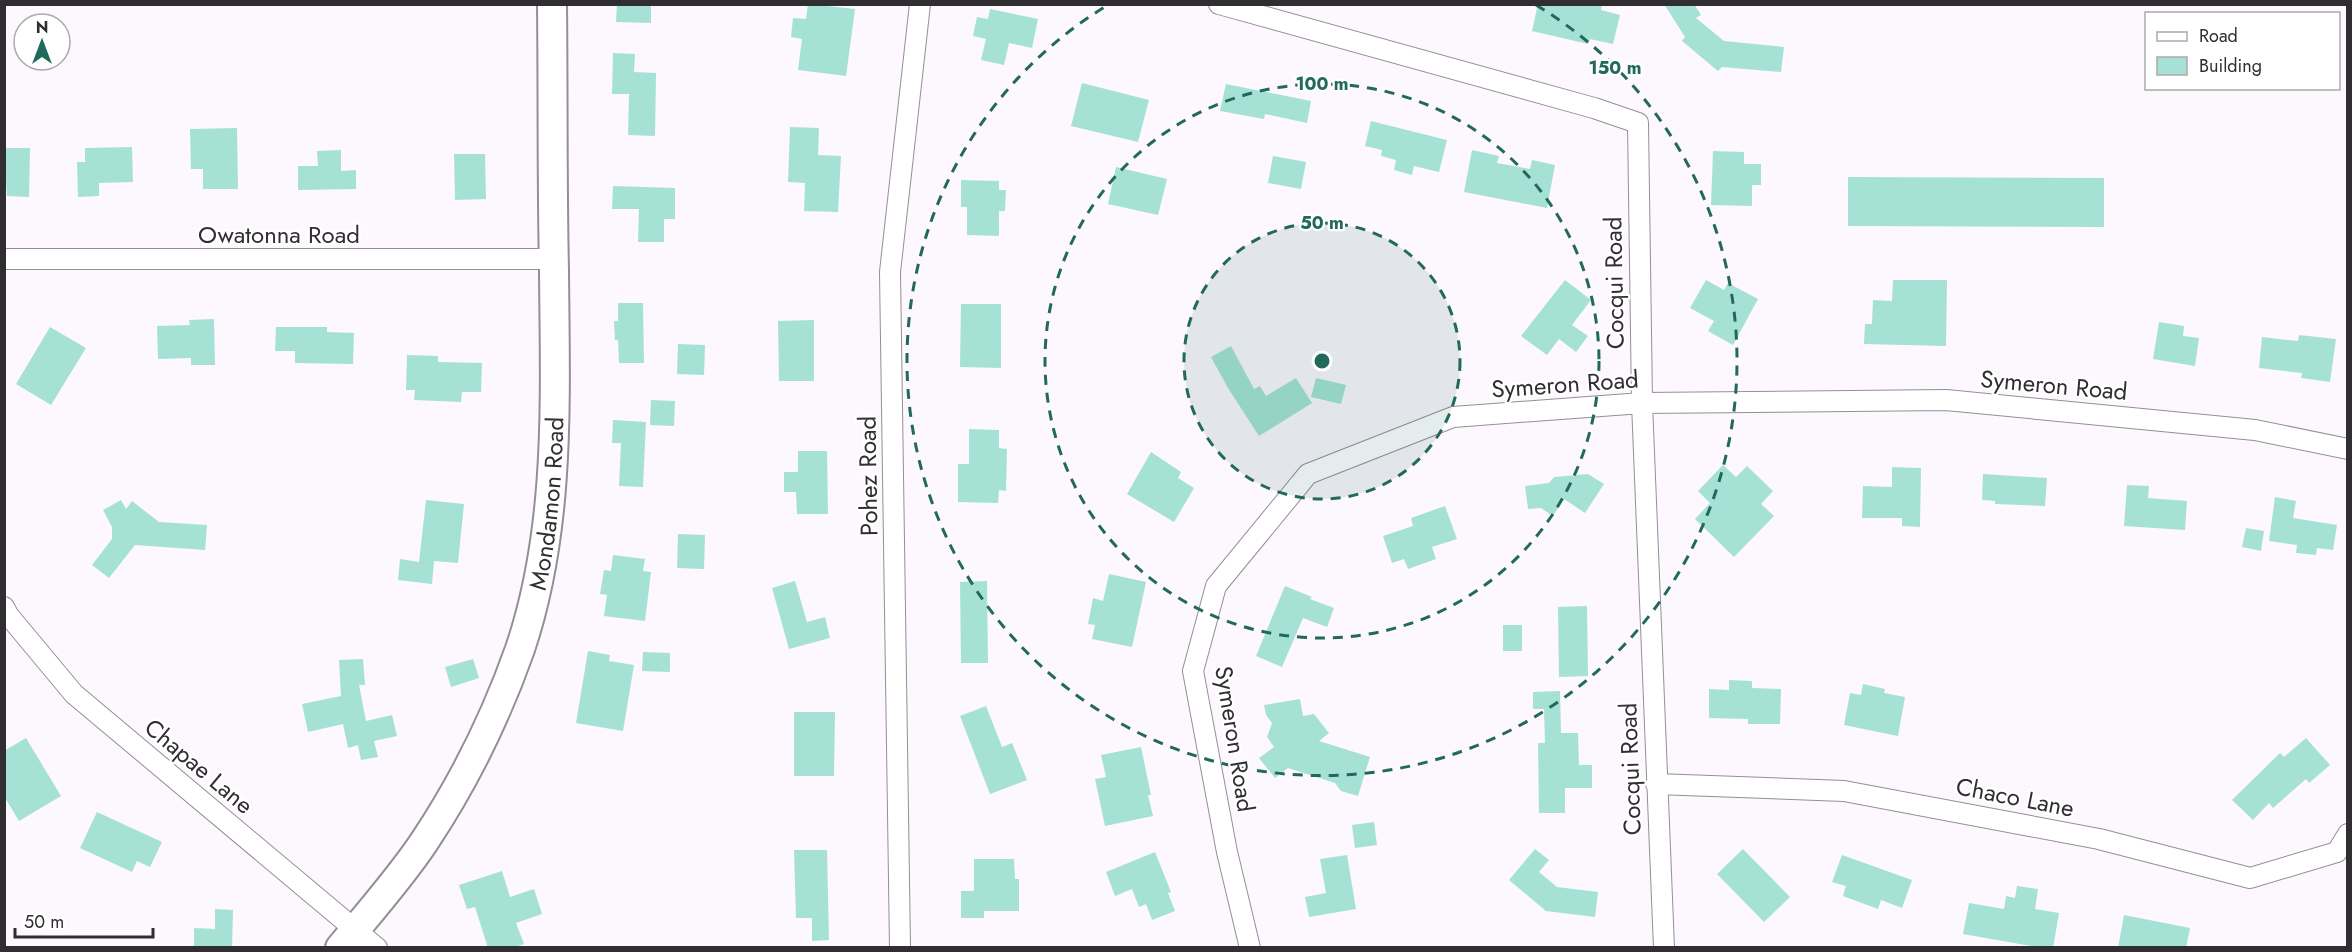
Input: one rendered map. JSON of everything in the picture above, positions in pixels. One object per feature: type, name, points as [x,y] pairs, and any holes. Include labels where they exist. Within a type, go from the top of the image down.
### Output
[{"type":"street","name":"Mondamon Road","points":[[347,938],[423,844],[459,786],[488,728],[520,647],[542,564],[552,479],[555,385],[552,4]]},
{"type":"street","name":"Pohez Road","points":[[900,948],[890,272],[920,4]]},
{"type":"street","name":"Cocqui Road","points":[[1219,4],[1594,108],[1638,123],[1642,403],[1664,948]]},
{"type":"street","name":"Owatonna Road","points":[[4,259],[554,259]]},
{"type":"street","name":"Symeron Road","points":[[1250,948],[1227,852],[1193,670],[1216,586],[1308,474],[1454,417],[1642,403],[1946,400],[2254,430],[2348,449]]},
{"type":"street","name":"Chapae Lane","points":[[4,607],[74,694],[347,938],[377,948]]},
{"type":"street","name":"Chaco Lane","points":[[1656,784],[1845,791],[2099,839],[2250,878],[2337,852],[2348,834]]},
{"type":"building","points":[[617,4],[651,4],[651,23],[616,22]]},
{"type":"building","points":[[808,4],[855,9],[846,76],[798,70],[802,39],[791,37],[793,18],[806,19]]},
{"type":"building","points":[[1538,4],[1602,4],[1601,10],[1620,15],[1613,44],[1590,39],[1588,44],[1532,31]]},
{"type":"building","points":[[1664,4],[1694,4],[1701,15],[1696,18],[1724,41],[1784,47],[1781,72],[1722,67],[1718,71],[1682,41],[1685,37]]},
{"type":"building","points":[[990,9],[1038,19],[1032,48],[1009,43],[1004,65],[981,60],[986,39],[973,36],[977,17],[988,19]]},
{"type":"building","points":[[613,53],[635,54],[634,72],[656,73],[655,136],[628,135],[629,94],[612,94]]},
{"type":"building","points":[[1082,83],[1149,100],[1138,142],[1071,126]]},
{"type":"building","points":[[1226,84],[1311,101],[1307,123],[1265,114],[1264,119],[1220,111]]},
{"type":"building","points":[[1371,121],[1447,140],[1439,172],[1414,166],[1412,175],[1394,170],[1396,160],[1381,156],[1382,150],[1365,146]]},
{"type":"building","points":[[790,127],[819,128],[818,155],[841,156],[838,212],[804,211],[805,183],[788,182]]},
{"type":"building","points":[[237,128],[238,189],[203,189],[203,169],[191,169],[190,129]]},
{"type":"building","points":[[132,147],[133,182],[99,183],[99,196],[78,197],[77,162],[85,162],[85,148]]},
{"type":"building","points":[[4,148],[30,148],[29,197],[7,196]]},
{"type":"building","points":[[341,150],[341,171],[356,170],[356,189],[298,190],[298,166],[318,166],[317,151]]},
{"type":"building","points":[[1472,150],[1499,156],[1497,163],[1530,169],[1532,160],[1555,165],[1547,208],[1464,192]]},
{"type":"building","points":[[1713,151],[1744,152],[1744,164],[1761,164],[1761,185],[1752,185],[1752,206],[1711,205]]},
{"type":"building","points":[[454,154],[485,154],[486,199],[455,200]]},
{"type":"building","points":[[1273,156],[1306,162],[1301,189],[1268,183]]},
{"type":"building","points":[[1116,167],[1167,179],[1158,215],[1108,204]]},
{"type":"building","points":[[1848,177],[2104,178],[2104,227],[1848,226]]},
{"type":"building","points":[[961,180],[999,181],[999,190],[1006,190],[1005,211],[999,211],[999,236],[967,235],[967,207],[961,207]]},
{"type":"building","points":[[613,186],[675,188],[675,219],[664,219],[664,242],[638,242],[639,209],[612,209]]},
{"type":"building","points":[[1565,280],[1591,300],[1572,325],[1588,336],[1576,352],[1559,339],[1547,355],[1521,336]]},
{"type":"building","points":[[1706,280],[1724,290],[1728,283],[1758,299],[1733,345],[1708,331],[1714,321],[1690,308]]},
{"type":"building","points":[[1893,280],[1947,280],[1946,346],[1864,344],[1865,324],[1872,324],[1873,300],[1892,301]]},
{"type":"building","points":[[618,303],[643,303],[644,363],[619,363],[614,321],[618,321]]},
{"type":"building","points":[[961,304],[1001,304],[1001,368],[960,367]]},
{"type":"building","points":[[214,319],[215,365],[191,365],[191,358],[158,359],[157,326],[190,325],[189,320]]},
{"type":"building","points":[[814,320],[814,381],[779,381],[778,321]]},
{"type":"building","points":[[2159,322],[2184,326],[2183,336],[2199,338],[2195,366],[2153,359]]},
{"type":"building","points":[[50,327],[86,348],[51,405],[16,384]]},
{"type":"building","points":[[276,327],[327,327],[327,332],[354,333],[353,364],[295,363],[295,351],[275,351]]},
{"type":"building","points":[[2299,335],[2336,339],[2330,382],[2301,378],[2302,373],[2259,368],[2262,337],[2298,341]]},
{"type":"building","points":[[678,344],[705,345],[704,375],[677,374]]},
{"type":"building","points":[[1231,346],[1254,389],[1260,386],[1266,396],[1296,378],[1312,403],[1259,436],[1211,357]]},
{"type":"building","points":[[407,355],[438,356],[438,362],[482,363],[481,392],[462,392],[461,402],[414,400],[415,390],[406,390]]},
{"type":"building","points":[[1316,378],[1346,385],[1341,404],[1311,397]]},
{"type":"building","points":[[651,400],[675,401],[674,426],[650,425]]},
{"type":"building","points":[[613,420],[646,422],[643,487],[619,486],[621,443],[612,443]]},
{"type":"building","points":[[969,429],[999,430],[999,448],[1007,449],[1006,491],[999,490],[998,503],[958,502],[958,464],[969,464]]},
{"type":"building","points":[[798,451],[827,451],[828,514],[797,514],[796,492],[784,492],[784,472],[798,472]]},
{"type":"building","points":[[1151,452],[1181,472],[1178,478],[1194,488],[1174,522],[1127,494]]},
{"type":"building","points":[[1723,465],[1736,477],[1747,466],[1773,491],[1761,504],[1774,516],[1734,557],[1695,519],[1710,503],[1698,491]]},
{"type":"building","points":[[1892,467],[1921,468],[1920,527],[1902,526],[1902,518],[1862,518],[1863,486],[1892,487]]},
{"type":"building","points":[[1588,474],[1604,484],[1585,513],[1564,499],[1553,516],[1541,508],[1528,509],[1525,486],[1549,483],[1554,477]]},
{"type":"building","points":[[1983,474],[2047,478],[2045,506],[1995,504],[1995,501],[1982,500]]},
{"type":"building","points":[[2127,485],[2149,486],[2148,498],[2187,501],[2185,530],[2124,526]]},
{"type":"building","points":[[2275,497],[2296,501],[2293,518],[2337,525],[2333,550],[2317,548],[2316,555],[2296,553],[2297,545],[2269,541]]},
{"type":"building","points":[[121,500],[126,509],[132,501],[159,522],[207,525],[205,550],[135,545],[109,578],[92,565],[112,539],[112,527],[103,510]]},
{"type":"building","points":[[426,500],[464,504],[458,563],[434,561],[432,584],[398,580],[400,559],[419,562]]},
{"type":"building","points":[[1445,506],[1457,539],[1432,547],[1436,559],[1408,569],[1404,559],[1392,563],[1383,536],[1413,526],[1411,518]]},
{"type":"building","points":[[2246,528],[2264,531],[2261,551],[2242,547]]},
{"type":"building","points":[[678,534],[705,535],[704,569],[677,568]]},
{"type":"building","points":[[613,555],[645,559],[643,571],[651,572],[645,621],[604,616],[607,595],[600,594],[604,570],[611,571]]},
{"type":"building","points":[[1109,574],[1146,582],[1132,647],[1092,639],[1095,625],[1088,624],[1093,598],[1103,601]]},
{"type":"building","points":[[795,581],[807,622],[825,617],[830,638],[789,649],[772,588]]},
{"type":"building","points":[[987,581],[988,663],[961,663],[960,582]]},
{"type":"building","points":[[1285,586],[1334,608],[1327,627],[1303,618],[1282,667],[1256,656]]},
{"type":"building","points":[[1587,606],[1588,676],[1559,677],[1558,607]]},
{"type":"building","points":[[1503,625],[1522,625],[1522,651],[1503,651]]},
{"type":"building","points":[[588,651],[610,655],[609,661],[634,665],[623,731],[576,723]]},
{"type":"building","points":[[643,652],[670,653],[670,672],[642,671]]},
{"type":"building","points":[[363,659],[365,685],[359,685],[366,721],[392,715],[397,736],[374,741],[378,757],[361,760],[358,745],[348,748],[343,724],[308,732],[302,704],[341,696],[339,660]]},
{"type":"building","points":[[473,659],[479,678],[451,687],[445,667]]},
{"type":"building","points":[[1729,680],[1752,681],[1752,688],[1781,689],[1780,724],[1748,724],[1748,719],[1709,718],[1709,689],[1729,690]]},
{"type":"building","points":[[1863,684],[1885,689],[1884,693],[1905,697],[1898,736],[1844,725],[1850,693],[1861,695]]},
{"type":"building","points":[[1560,691],[1561,733],[1578,733],[1579,765],[1592,765],[1592,788],[1565,788],[1565,813],[1539,813],[1538,743],[1545,743],[1544,709],[1533,709],[1533,692]]},
{"type":"building","points":[[1300,699],[1303,716],[1314,714],[1329,733],[1319,741],[1370,757],[1358,796],[1341,791],[1335,783],[1288,768],[1275,778],[1259,758],[1274,747],[1267,737],[1272,723],[1266,715],[1264,705]]},
{"type":"building","points":[[986,706],[1002,747],[1012,743],[1027,780],[990,794],[960,716]]},
{"type":"building","points":[[794,712],[835,712],[834,776],[794,776]]},
{"type":"building","points":[[26,738],[61,796],[19,821],[4,796],[4,751]]},
{"type":"building","points":[[2306,738],[2330,765],[2309,783],[2306,779],[2273,808],[2269,803],[2253,820],[2232,800],[2280,753],[2284,757]]},
{"type":"building","points":[[1141,747],[1153,816],[1105,826],[1095,779],[1106,777],[1101,755]]},
{"type":"building","points":[[97,812],[162,842],[150,867],[137,861],[132,872],[80,848]]},
{"type":"building","points":[[1374,822],[1377,845],[1355,848],[1352,825]]},
{"type":"building","points":[[1535,849],[1549,860],[1539,872],[1557,887],[1598,892],[1595,917],[1546,911],[1509,880]]},
{"type":"building","points":[[1743,849],[1790,897],[1764,922],[1717,874]]},
{"type":"building","points":[[794,850],[827,850],[829,940],[812,941],[812,918],[796,918]]},
{"type":"building","points":[[1155,852],[1171,892],[1168,893],[1175,911],[1152,920],[1146,904],[1139,907],[1132,889],[1115,896],[1106,872]]},
{"type":"building","points":[[1347,855],[1356,909],[1309,917],[1305,897],[1326,893],[1320,859]]},
{"type":"building","points":[[1842,855],[1912,880],[1902,908],[1881,900],[1878,909],[1843,896],[1846,886],[1832,882]]},
{"type":"building","points":[[974,859],[1014,859],[1015,879],[1019,879],[1019,911],[984,911],[984,918],[961,918],[961,891],[974,891]]},
{"type":"building","points":[[502,871],[510,897],[534,889],[542,914],[516,923],[524,944],[512,948],[488,948],[475,907],[467,909],[459,885]]},
{"type":"building","points":[[2017,886],[2038,889],[2035,909],[2059,913],[2053,948],[1963,934],[1969,903],[2004,909],[2006,896],[2015,898]]},
{"type":"building","points":[[215,909],[233,910],[232,948],[194,948],[194,928],[215,929]]},
{"type":"building","points":[[2124,915],[2190,928],[2186,948],[2118,948]]}]
